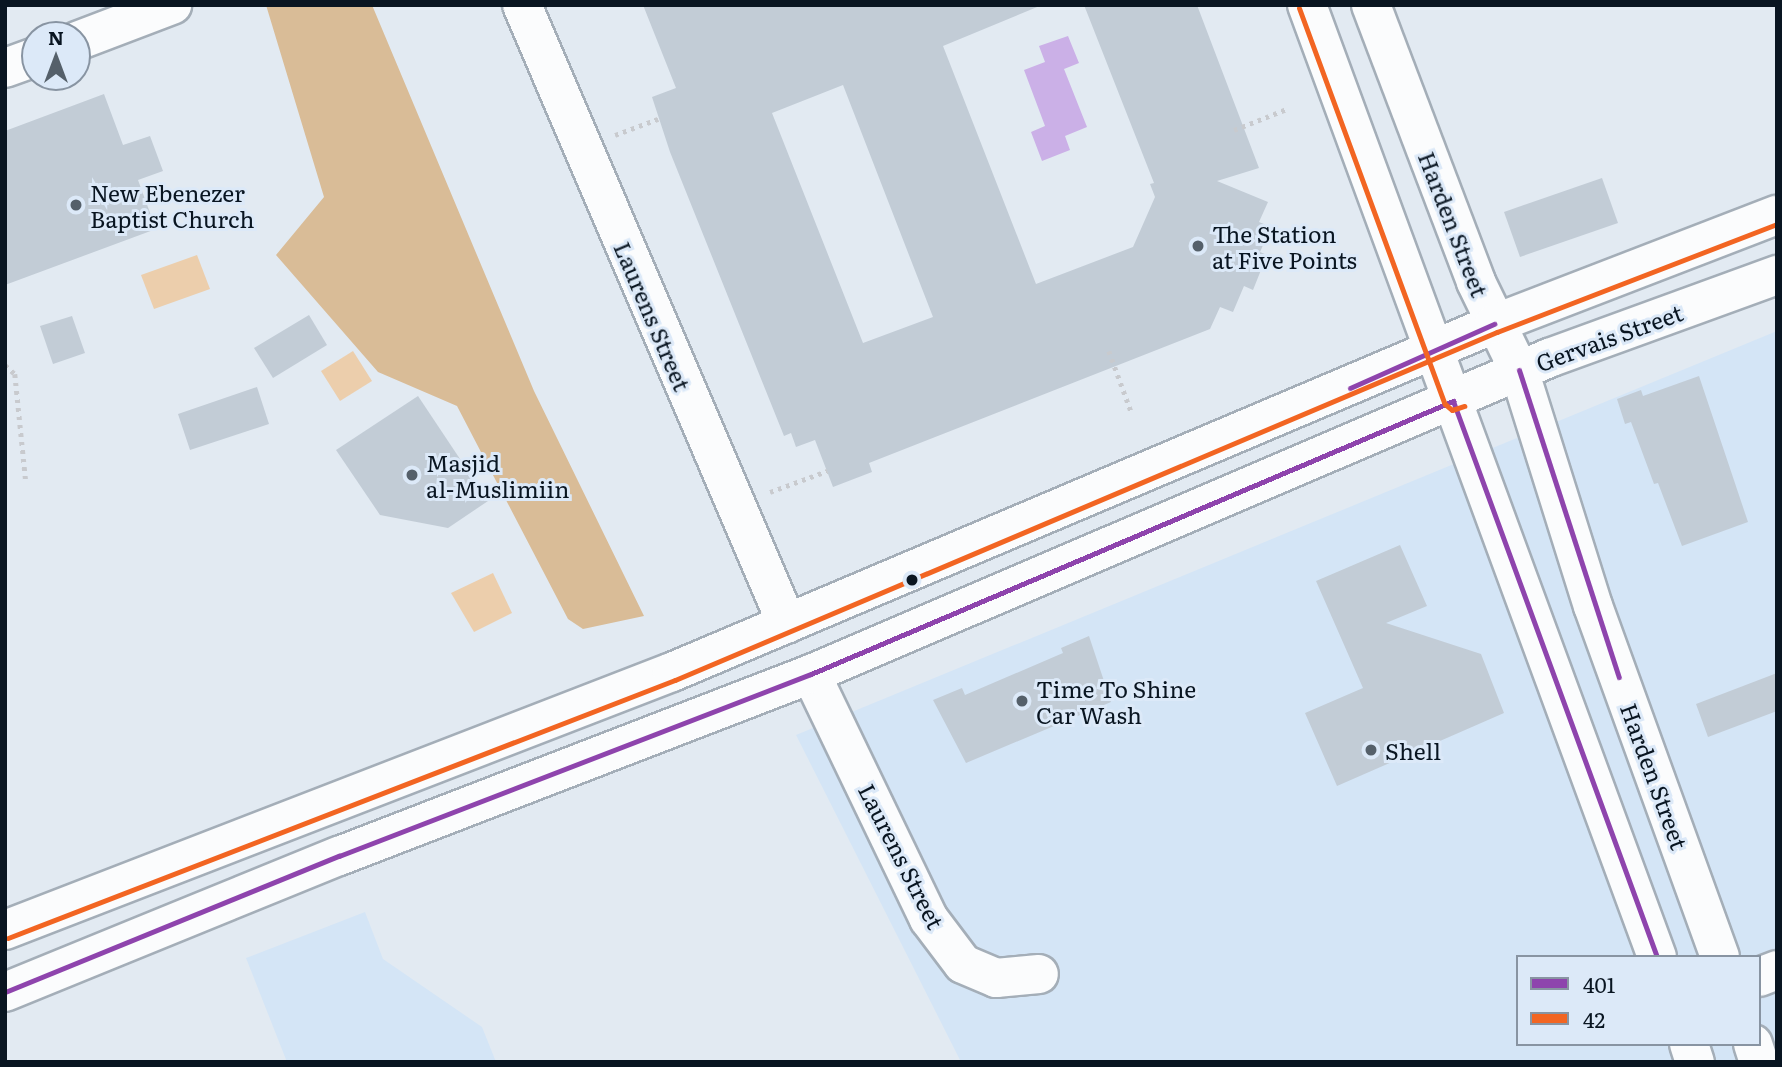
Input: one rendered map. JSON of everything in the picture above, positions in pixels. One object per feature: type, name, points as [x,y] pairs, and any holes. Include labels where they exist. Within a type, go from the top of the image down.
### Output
[{"type":"main road","points":[[91,36],[172,5]]},
{"type":"main road","name":"Laurens Street","points":[[522,5],[787,624]]},
{"type":"main road","points":[[1307,5],[1656,955]]},
{"type":"main road","name":"Harden Street","points":[[1371,5],[1494,324],[1518,370],[1593,606],[1719,955]]},
{"type":"main road","points":[[5,930],[787,624],[1436,352],[1494,324],[1777,215]]},
{"type":"main road","name":"Gervais Street","points":[[5,992],[339,856],[811,674],[1454,401],[1518,370],[1777,275]]},
{"type":"main road","name":"Laurens Street","points":[[811,674],[929,919],[964,964],[996,978],[1039,974]]},
{"type":"path","points":[[1234,130],[1289,108]]},
{"type":"path","points":[[612,136],[658,119]]},
{"type":"path","points":[[1109,351],[1132,414]]},
{"type":"path","points":[[5,365],[15,374],[26,482]]},
{"type":"path","points":[[765,493],[827,471]]},
{"type":"shaded area","points":[[266,5],[372,5],[534,391],[644,616],[583,629],[568,619],[457,406],[378,372],[276,255],[324,197]]},
{"type":"shaded area","points":[[1068,36],[1079,63],[1064,69],[1087,127],[1065,136],[1070,150],[1042,161],[1031,132],[1045,126],[1024,70],[1045,62],[1039,46]]},
{"type":"shaded area","points":[[197,255],[210,289],[154,309],[141,275]]},
{"type":"shaded area","points":[[1777,331],[1777,1062],[961,1062],[796,735]]},
{"type":"shaded area","points":[[353,351],[372,381],[340,401],[321,371]]},
{"type":"shaded area","points":[[493,573],[512,613],[474,632],[451,593]]},
{"type":"shaded area","points":[[365,912],[383,959],[482,1027],[496,1062],[287,1062],[246,958]]},
{"type":"building","name":"The Station at Five Points","points":[[643,5],[1042,5],[943,46],[1036,284],[1133,247],[1155,197],[1150,184],[1154,183],[1084,5],[1197,5],[1259,168],[1217,181],[1268,202],[1259,222],[1271,227],[1260,252],[1267,255],[1253,290],[1244,286],[1233,312],[1220,307],[1210,329],[869,463],[872,472],[833,487],[815,440],[796,447],[791,433],[784,436],[670,152],[652,97],[676,88]],"holes":[[[843,85],[933,317],[863,343],[772,113]]]},
{"type":"building","name":"New Ebenezer Baptist Church","points":[[104,94],[123,145],[150,136],[163,171],[138,180],[156,229],[5,285],[5,131]]},
{"type":"building","points":[[1602,178],[1618,223],[1520,257],[1504,212]]},
{"type":"building","points":[[309,315],[327,345],[273,378],[254,348]]},
{"type":"building","points":[[72,316],[85,353],[53,364],[40,326]]},
{"type":"building","points":[[1699,376],[1748,522],[1682,546],[1658,483],[1654,484],[1631,422],[1625,424],[1617,399],[1641,390],[1643,396]]},
{"type":"building","points":[[257,387],[269,424],[190,450],[178,414]]},
{"type":"building","name":"Masjid al-Muslimiin","points":[[418,396],[488,501],[448,528],[380,515],[336,450]]},
{"type":"building","points":[[1400,545],[1427,606],[1386,623],[1481,654],[1504,713],[1337,786],[1305,713],[1363,688],[1316,581]]},
{"type":"building","name":"Time To Shine Car Wash","points":[[1089,636],[1111,702],[966,763],[933,700],[962,688],[965,695],[1063,653],[1061,648]]},
{"type":"building","points":[[1777,673],[1777,711],[1708,737],[1696,704]]},
{"type":"transit line","name":"42","points":[[1299,8],[1445,404],[1452,410],[1464,406]]},
{"type":"transit line","name":"42","points":[[8,938],[675,680],[1497,332],[1777,224]]},
{"type":"transit line","name":"401","points":[[1350,388],[1494,324]]},
{"type":"transit line","name":"401","points":[[1519,370],[1619,677]]},
{"type":"transit line","name":"401","points":[[5,992],[339,856],[811,674],[1453,401],[1656,955]]},
{"type":"place","name":"New Ebenezer Baptist Church","points":[[76,205]]},
{"type":"place","name":"The Station at Five Points","points":[[1198,246]]},
{"type":"place","name":"Masjid al-Muslimiin","points":[[412,475]]},
{"type":"place","name":"Time To Shine Car Wash","points":[[1022,701]]},
{"type":"place","name":"Shell","points":[[1371,750]]}]
